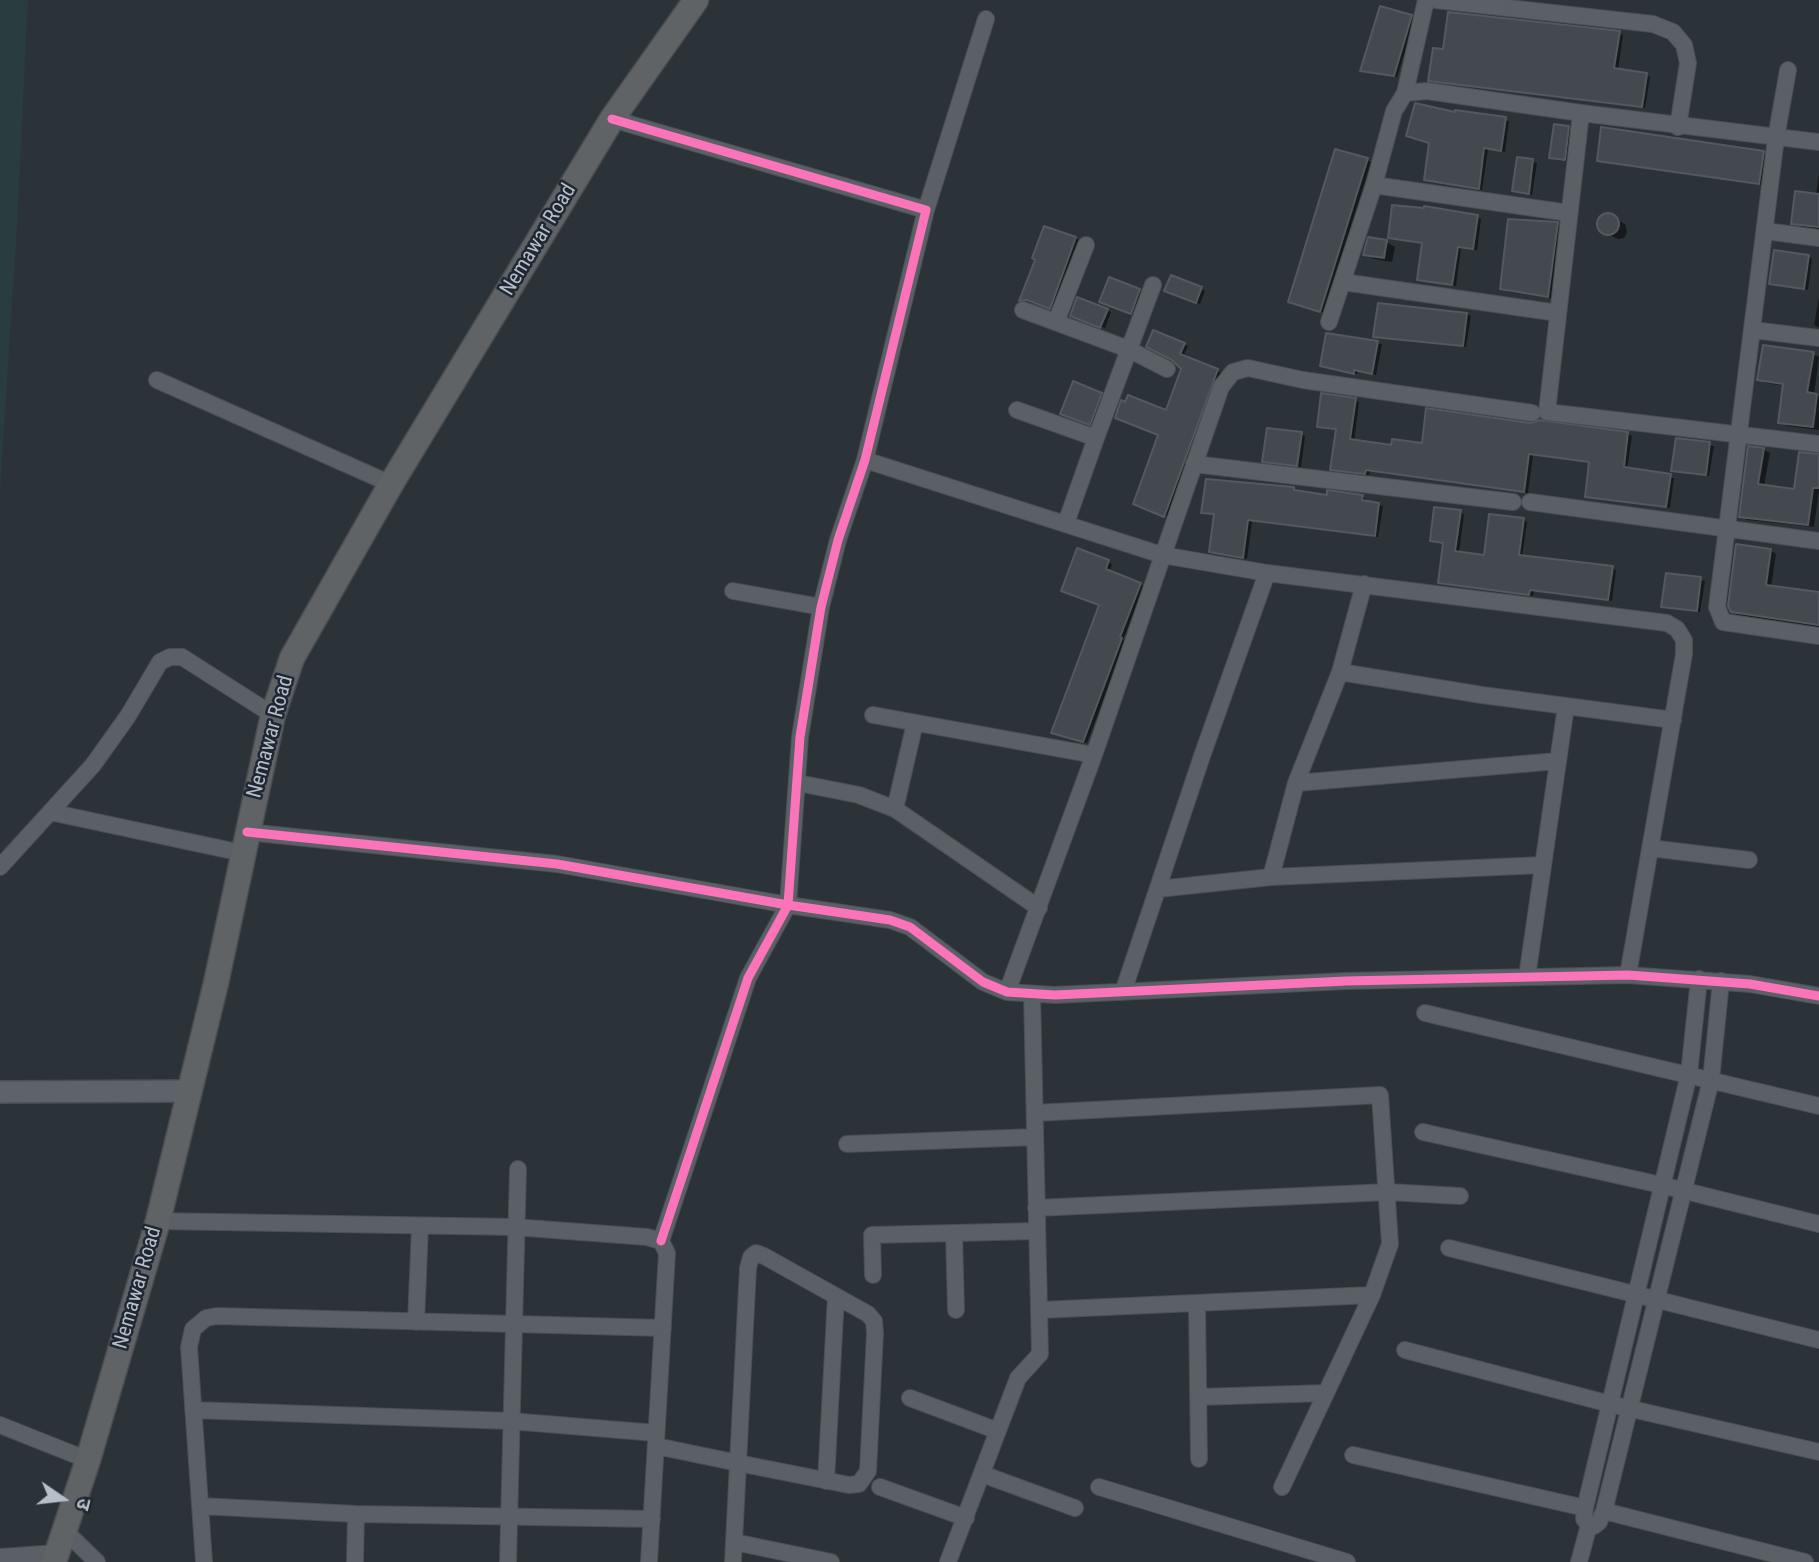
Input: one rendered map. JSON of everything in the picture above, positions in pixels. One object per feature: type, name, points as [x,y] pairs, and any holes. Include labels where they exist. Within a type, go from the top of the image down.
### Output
[{"type":"highway","name":"Nemawar Road","points":[[59,1549],[158,1221],[191,1091],[273,715],[292,658],[391,484],[612,119],[696,0]]},
{"type":"main road","points":[[0,1092],[191,1091]]},
{"type":"street","points":[[1329,322],[1374,185],[1394,111],[1405,93],[1426,0]]},
{"type":"street","points":[[1436,0],[1653,24],[1673,32],[1684,45],[1688,63],[1678,127]]},
{"type":"street","points":[[649,1562],[667,1253],[661,1241],[748,978],[788,905],[800,737],[821,607],[838,540],[865,460],[926,210],[986,19]]},
{"type":"street","points":[[1788,70],[1776,138],[1717,607],[1723,622],[1819,636]]},
{"type":"street","points":[[1405,93],[1427,91],[1678,127],[1819,142]]},
{"type":"street","points":[[1581,113],[1547,412],[1819,444]]},
{"type":"street","points":[[612,119],[926,210]]},
{"type":"street","points":[[1374,185],[1569,213]]},
{"type":"street","points":[[1765,231],[1819,238]]},
{"type":"street","points":[[1056,322],[1086,245]]},
{"type":"street","points":[[1343,282],[1558,313]]},
{"type":"street","points":[[1066,523],[1153,285]]},
{"type":"street","points":[[1023,310],[1128,349],[1167,369]]},
{"type":"street","points":[[1753,330],[1819,338]]},
{"type":"street","points":[[1007,992],[1094,755],[1221,387],[1233,372],[1248,368],[1303,380],[1532,413]]},
{"type":"street","points":[[157,380],[391,484]]},
{"type":"street","points":[[1017,410],[1096,438]]},
{"type":"street","points":[[865,460],[1162,555],[1267,573],[1667,623],[1677,629],[1684,640],[1673,720],[1628,975]]},
{"type":"street","points":[[1194,464],[1513,502]]},
{"type":"street","points":[[1530,502],[1819,541]]},
{"type":"street","points":[[1123,992],[1267,573]]},
{"type":"street","points":[[1271,877],[1296,783],[1340,672],[1364,584]]},
{"type":"street","points":[[733,591],[821,607]]},
{"type":"street","points":[[0,867],[93,765],[128,716],[160,662],[170,657],[182,657],[273,715]]},
{"type":"street","points":[[1340,672],[1673,720]]},
{"type":"street","points":[[1527,977],[1566,706]]},
{"type":"street","points":[[873,715],[1094,755]]},
{"type":"street","points":[[895,809],[915,723]]},
{"type":"street","points":[[1296,783],[1558,761]]},
{"type":"street","points":[[798,783],[859,795],[895,809],[1039,908]]},
{"type":"street","points":[[50,812],[245,843],[557,864],[788,905],[890,920],[910,926],[984,982],[1007,992],[1055,995],[1346,981],[1628,975],[1721,981],[1819,996]]},
{"type":"street","points":[[1650,848],[1749,860]]},
{"type":"street","points":[[1158,889],[1271,877],[1543,865]]},
{"type":"street","points":[[1699,979],[1689,1074],[1585,1508],[1584,1519],[1594,1526],[1600,1521],[1604,1511],[1711,1080],[1721,981]]},
{"type":"street","points":[[949,1562],[1018,1378],[1040,1354],[1032,994]]},
{"type":"street","points":[[1426,1013],[1819,1106]]},
{"type":"street","points":[[1035,1113],[1380,1095],[1390,1244],[1372,1295],[1282,1487]]},
{"type":"street","points":[[1423,1132],[1683,1190],[1819,1224]]},
{"type":"street","points":[[847,1144],[1035,1137]]},
{"type":"street","points":[[508,1562],[517,1169]]},
{"type":"street","points":[[1036,1208],[1388,1192],[1460,1196]]},
{"type":"street","points":[[158,1221],[514,1227],[648,1237],[661,1241]]},
{"type":"street","points":[[416,1322],[420,1226]]},
{"type":"street","points":[[873,1275],[872,1235],[1037,1231]]},
{"type":"street","points":[[954,1233],[956,1310]]},
{"type":"street","points":[[1449,1248],[1819,1340]]},
{"type":"street","points":[[193,1410],[510,1421],[656,1439],[738,1463],[849,1485],[859,1484],[869,1471],[874,1321],[836,1296],[756,1253],[751,1256],[748,1268],[738,1463],[733,1562]]},
{"type":"street","points":[[1040,1310],[1372,1295]]},
{"type":"street","points":[[825,1480],[836,1296]]},
{"type":"street","points":[[1196,1304],[1199,1459]]},
{"type":"street","points":[[204,1562],[189,1348],[193,1329],[206,1318],[217,1316],[663,1328]]},
{"type":"street","points":[[1405,1350],[1610,1404],[1819,1452]]},
{"type":"street","points":[[1198,1397],[1326,1393]]},
{"type":"street","points":[[910,1398],[998,1431]]},
{"type":"street","points":[[0,1426],[88,1460]]},
{"type":"street","points":[[1353,1455],[1585,1508]]},
{"type":"street","points":[[982,1474],[1075,1508]]},
{"type":"street","points":[[1099,1487],[1348,1562]]},
{"type":"street","points":[[880,1488],[965,1518]]},
{"type":"street","points":[[200,1506],[356,1514],[652,1519]]},
{"type":"street","points":[[1604,1511],[1805,1562]]},
{"type":"street","points":[[355,1562],[356,1514]]},
{"type":"street","points":[[1579,1562],[1589,1525]]},
{"type":"street","points":[[734,1542],[831,1562]]},
{"type":"street","points":[[0,1557],[59,1549],[97,1562]]},
{"type":"green space","points":[[0,0],[28,0],[0,492]]},
{"type":"building","points":[[1380,6],[1412,15],[1394,76],[1360,71]]},
{"type":"building","points":[[1448,12],[1620,31],[1614,68],[1647,73],[1642,107],[1428,81],[1433,48],[1443,49]]},
{"type":"building","points":[[1415,103],[1455,112],[1506,117],[1501,151],[1484,148],[1479,189],[1424,180],[1429,143],[1406,136]]},
{"type":"building","points":[[1554,124],[1569,126],[1565,160],[1549,158]]},
{"type":"building","points":[[1601,127],[1764,151],[1759,184],[1597,161]]},
{"type":"building","points":[[1335,149],[1368,158],[1320,312],[1288,302]]},
{"type":"building","points":[[1517,157],[1533,159],[1529,194],[1512,191]]},
{"type":"building","points":[[1795,191],[1819,194],[1819,227],[1791,224]]},
{"type":"building","points":[[1392,205],[1424,206],[1478,215],[1473,249],[1458,247],[1452,285],[1417,280],[1422,243],[1388,238]]},
{"type":"building","points":[[1608,213],[1616,216],[1619,224],[1616,232],[1608,235],[1600,232],[1597,224],[1600,216]]},
{"type":"building","points":[[1508,219],[1558,222],[1548,297],[1500,289]]},
{"type":"building","points":[[1044,226],[1076,237],[1050,309],[1027,300],[1019,301],[1035,260],[1032,258]]},
{"type":"building","points":[[1368,237],[1387,240],[1384,258],[1363,255]]},
{"type":"building","points":[[1774,250],[1809,255],[1804,289],[1769,284]]},
{"type":"building","points":[[1171,275],[1202,287],[1196,303],[1164,291]]},
{"type":"building","points":[[1109,277],[1140,289],[1131,314],[1099,302]]},
{"type":"building","points":[[1077,297],[1108,309],[1100,328],[1070,316]]},
{"type":"building","points":[[1378,303],[1467,313],[1463,346],[1373,337]]},
{"type":"building","points":[[1153,330],[1185,343],[1180,354],[1218,369],[1164,517],[1133,504],[1158,435],[1115,418],[1121,400],[1125,402],[1128,395],[1166,410],[1181,369],[1172,360],[1146,347]]},
{"type":"building","points":[[1326,333],[1378,341],[1372,374],[1354,370],[1354,374],[1320,366]]},
{"type":"building","points":[[1763,345],[1814,352],[1807,392],[1817,394],[1813,427],[1778,423],[1783,384],[1757,380]]},
{"type":"building","points":[[1073,381],[1102,393],[1090,425],[1060,414]]},
{"type":"building","points":[[1321,393],[1356,398],[1350,439],[1391,445],[1392,439],[1422,443],[1426,408],[1530,423],[1540,420],[1628,432],[1624,467],[1671,474],[1666,507],[1585,497],[1589,462],[1529,454],[1524,492],[1366,470],[1365,474],[1330,470],[1336,429],[1317,427]]},
{"type":"building","points":[[1267,428],[1302,432],[1297,466],[1262,462]]},
{"type":"building","points":[[1676,438],[1710,442],[1706,475],[1671,471]]},
{"type":"building","points":[[1748,446],[1764,448],[1758,484],[1794,489],[1799,452],[1819,454],[1819,488],[1813,488],[1808,525],[1739,517]]},
{"type":"building","points":[[1206,479],[1294,487],[1294,490],[1327,495],[1327,490],[1363,495],[1362,500],[1379,503],[1375,536],[1248,520],[1243,558],[1209,552],[1214,514],[1201,513]]},
{"type":"building","points":[[1434,507],[1461,510],[1455,551],[1484,555],[1489,514],[1524,518],[1519,555],[1613,566],[1608,600],[1530,590],[1529,595],[1438,583],[1443,543],[1430,541]]},
{"type":"building","points":[[1736,544],[1771,549],[1766,585],[1819,592],[1819,625],[1731,612],[1728,606]]},
{"type":"building","points":[[1077,548],[1109,560],[1106,569],[1141,583],[1083,742],[1051,733],[1099,605],[1061,591]]},
{"type":"building","points":[[1666,573],[1701,577],[1697,611],[1661,607]]},
{"type":"cycle path","points":[[612,119],[926,210],[865,460],[838,540],[821,607],[800,737],[788,905],[748,978],[661,1241]]},
{"type":"cycle path","points":[[247,832],[557,864],[788,905],[890,920],[910,927],[983,982],[1007,992],[1055,995],[1346,981],[1628,975],[1750,984],[1819,996]]}]
